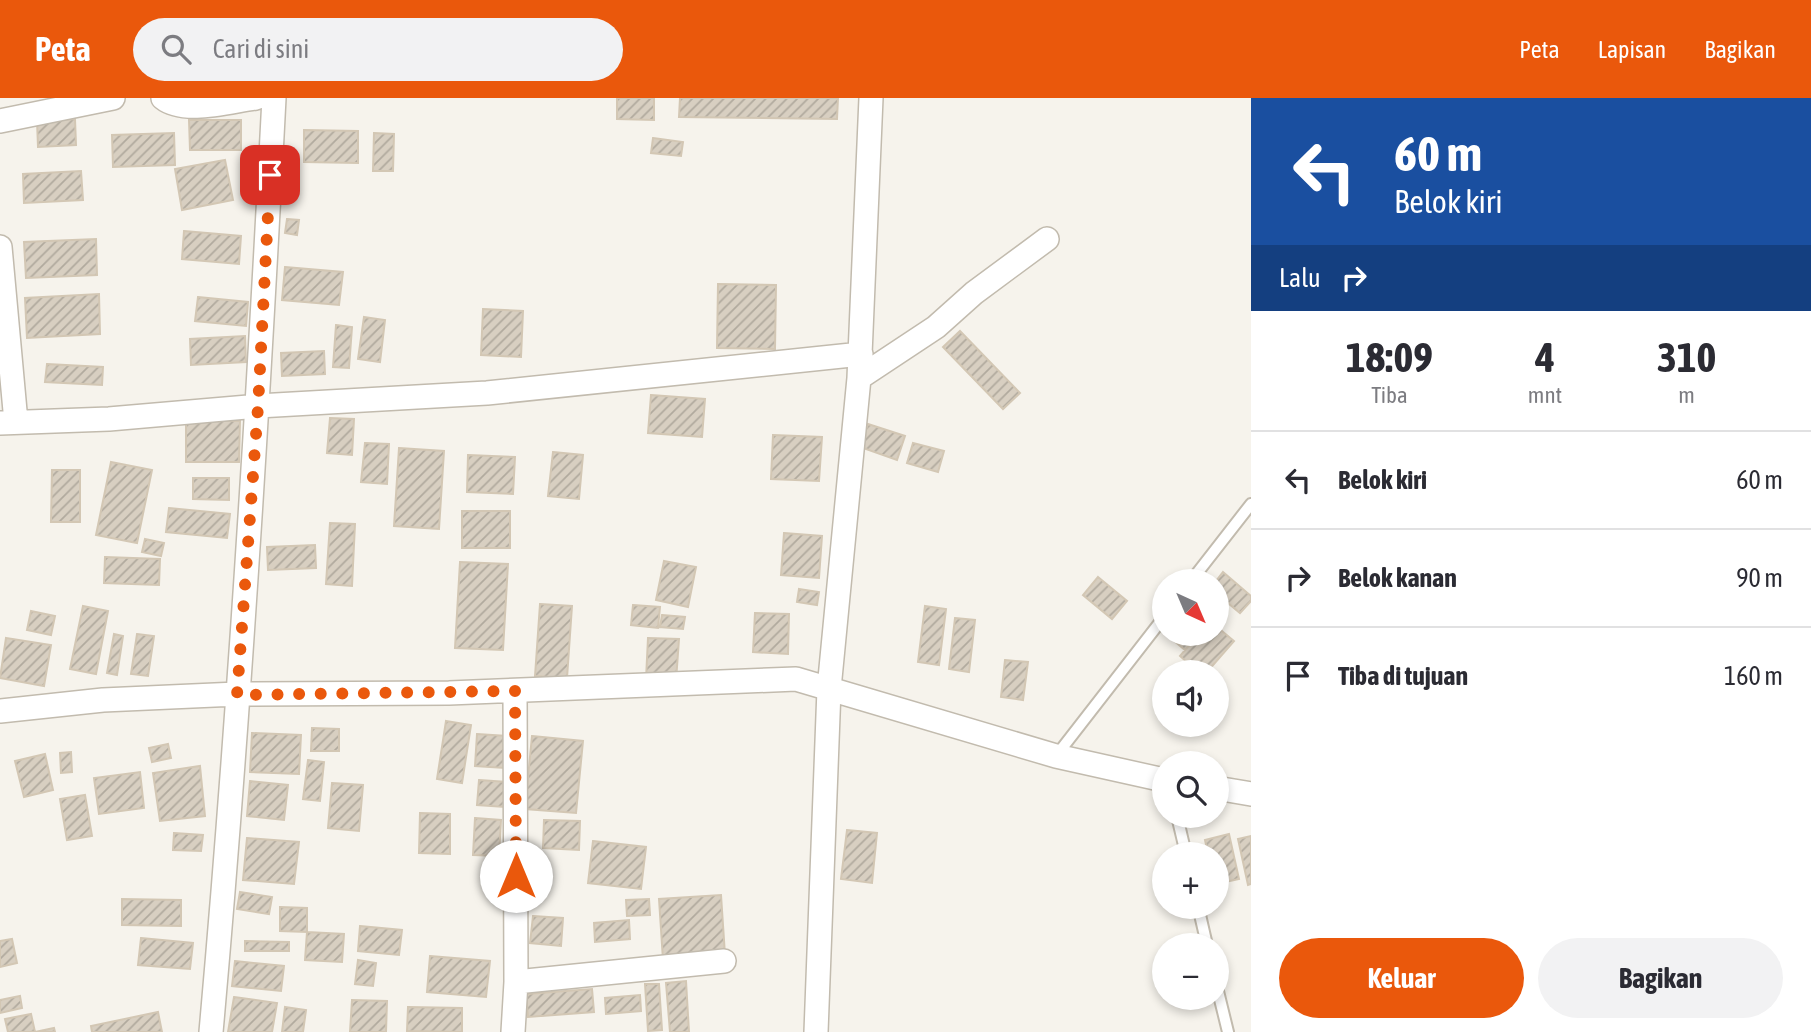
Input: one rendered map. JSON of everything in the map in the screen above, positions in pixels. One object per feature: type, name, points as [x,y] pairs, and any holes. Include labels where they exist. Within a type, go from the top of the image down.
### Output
[{"type":"street","points":[[0,121],[113,98]]},
{"type":"street","points":[[163,98],[178,106],[256,98]]},
{"type":"street","points":[[211,1032],[226,872],[258,407],[274,98]]},
{"type":"street","points":[[816,1032],[829,689],[861,354],[871,98]]},
{"type":"street","points":[[859,377],[936,327],[974,293],[1047,239]]},
{"type":"street","points":[[0,247],[8,423],[109,419],[487,393],[861,354]]},
{"type":"street","points":[[0,711],[103,700],[515,691],[796,679],[1056,756],[1152,777]]},
{"type":"street","points":[[513,1032],[516,982],[515,691]]},
{"type":"street","points":[[1229,790],[1251,793]]},
{"type":"street","points":[[516,982],[724,961]]},
{"type":"lane","points":[[1200,569],[1251,504]]},
{"type":"lane","points":[[1056,756],[1152,632]]},
{"type":"lane","points":[[1223,1010],[1228,1032]]},
{"type":"building","points":[[617,98],[654,98],[654,120],[617,119]]},
{"type":"building","points":[[680,98],[838,98],[837,119],[679,117]]},
{"type":"building","points":[[75,119],[76,145],[38,147],[37,121]]},
{"type":"building","points":[[189,120],[241,120],[241,150],[190,150]]},
{"type":"building","points":[[304,130],[358,131],[358,163],[304,162]]},
{"type":"building","points":[[174,133],[175,165],[113,167],[112,135]]},
{"type":"building","points":[[374,133],[394,134],[393,171],[373,171]]},
{"type":"building","points":[[653,138],[683,142],[681,156],[651,153]]},
{"type":"building","points":[[225,160],[233,200],[182,210],[175,169]]},
{"type":"building","points":[[81,171],[83,200],[24,203],[23,174]]},
{"type":"building","points":[[287,219],[299,220],[297,235],[285,233]]},
{"type":"building","points":[[184,231],[241,236],[239,264],[182,259]]},
{"type":"building","points":[[96,239],[97,275],[26,278],[24,242]]},
{"type":"building","points":[[285,267],[343,272],[339,305],[282,300]]},
{"type":"building","points":[[718,284],[776,285],[775,349],[717,348]]},
{"type":"building","points":[[99,294],[100,334],[27,338],[25,298]]},
{"type":"building","points":[[198,297],[248,302],[246,326],[195,321]]},
{"type":"building","points":[[483,309],[523,311],[521,357],[481,355]]},
{"type":"building","points":[[364,317],[385,320],[380,362],[358,359]]},
{"type":"building","points":[[336,325],[352,327],[349,368],[333,367]]},
{"type":"building","points":[[960,331],[1020,393],[1003,409],[943,347]]},
{"type":"building","points":[[245,336],[246,362],[191,365],[190,339]]},
{"type":"building","points":[[324,351],[325,374],[282,376],[281,353]]},
{"type":"building","points":[[47,364],[103,367],[102,385],[45,382]]},
{"type":"building","points":[[651,395],[705,399],[702,437],[648,433]]},
{"type":"building","points":[[330,418],[354,419],[352,455],[327,453]]},
{"type":"building","points":[[186,420],[240,421],[239,462],[186,462]]},
{"type":"building","points":[[868,424],[905,436],[897,460],[860,447]]},
{"type":"building","points":[[773,435],[822,437],[819,481],[771,479]]},
{"type":"building","points":[[365,443],[389,444],[387,484],[361,482]]},
{"type":"building","points":[[913,443],[944,451],[938,472],[907,463]]},
{"type":"building","points":[[399,448],[444,451],[439,529],[394,526]]},
{"type":"building","points":[[553,452],[583,455],[579,499],[548,496]]},
{"type":"building","points":[[468,455],[515,457],[513,494],[467,492]]},
{"type":"building","points":[[111,462],[152,470],[137,543],[96,535]]},
{"type":"building","points":[[52,470],[80,470],[80,522],[51,522]]},
{"type":"building","points":[[193,478],[229,478],[229,500],[193,499]]},
{"type":"building","points":[[169,508],[230,514],[227,538],[166,532]]},
{"type":"building","points":[[462,511],[510,511],[510,548],[462,548]]},
{"type":"building","points":[[330,523],[355,524],[352,586],[326,584]]},
{"type":"building","points":[[784,533],[822,536],[819,578],[781,575]]},
{"type":"building","points":[[145,539],[164,543],[161,556],[142,552]]},
{"type":"building","points":[[315,545],[316,568],[268,570],[267,547]]},
{"type":"building","points":[[105,557],[160,559],[159,585],[104,583]]},
{"type":"building","points":[[664,561],[696,567],[688,607],[656,600]]},
{"type":"building","points":[[460,562],[508,564],[503,650],[455,648]]},
{"type":"building","points":[[1098,577],[1127,601],[1112,619],[1083,595]]},
{"type":"building","points":[[1229,577],[1251,596],[1251,601],[1240,613],[1229,604]]},
{"type":"building","points":[[799,589],[819,592],[817,605],[797,602]]},
{"type":"building","points":[[540,604],[572,606],[567,678],[535,676]]},
{"type":"building","points":[[633,605],[660,607],[658,628],[631,625]]},
{"type":"building","points":[[83,606],[108,611],[96,674],[70,669]]},
{"type":"building","points":[[925,606],[946,609],[939,665],[918,662]]},
{"type":"building","points":[[31,611],[55,616],[51,635],[27,630]]},
{"type":"building","points":[[755,613],[789,614],[788,654],[753,652]]},
{"type":"building","points":[[662,615],[685,617],[683,629],[660,627]]},
{"type":"building","points":[[955,618],[975,620],[969,672],[949,669]]},
{"type":"building","points":[[114,634],[123,636],[117,675],[107,673]]},
{"type":"building","points":[[137,634],[154,636],[148,676],[131,674]]},
{"type":"building","points":[[1229,637],[1234,641],[1217,660],[1184,660],[1180,656],[1189,646],[1229,646]]},
{"type":"building","points":[[6,638],[51,645],[44,686],[0,678]]},
{"type":"building","points":[[648,638],[679,639],[676,681],[646,679]]},
{"type":"building","points":[[1005,660],[1028,662],[1023,700],[1001,697]]},
{"type":"building","points":[[446,721],[471,725],[462,783],[437,779]]},
{"type":"building","points":[[312,728],[339,729],[339,751],[311,751]]},
{"type":"building","points":[[252,733],[301,735],[299,774],[250,772]]},
{"type":"building","points":[[477,734],[507,736],[505,768],[475,766]]},
{"type":"building","points":[[532,736],[583,741],[576,813],[525,809]]},
{"type":"building","points":[[168,744],[171,758],[152,762],[149,748]]},
{"type":"building","points":[[71,752],[72,772],[61,773],[60,753]]},
{"type":"building","points":[[45,754],[53,790],[24,797],[15,761]]},
{"type":"building","points":[[308,760],[324,762],[320,801],[303,799]]},
{"type":"building","points":[[200,766],[205,816],[160,821],[153,773]]},
{"type":"building","points":[[140,772],[144,808],[99,814],[94,778]]},
{"type":"building","points":[[479,780],[507,782],[505,807],[477,805]]},
{"type":"building","points":[[250,781],[288,785],[284,820],[247,816]]},
{"type":"building","points":[[332,783],[363,785],[359,831],[328,828]]},
{"type":"building","points":[[85,795],[92,836],[67,840],[60,799]]},
{"type":"building","points":[[420,813],[450,814],[450,854],[419,853]]},
{"type":"building","points":[[475,818],[501,820],[499,856],[473,855]]},
{"type":"building","points":[[544,820],[580,821],[579,850],[543,848]]},
{"type":"building","points":[[847,830],[877,833],[872,883],[841,879]]},
{"type":"building","points":[[174,833],[203,835],[201,851],[173,850]]},
{"type":"building","points":[[1229,834],[1239,879],[1229,881],[1229,842],[1205,840]]},
{"type":"building","points":[[1251,836],[1251,884],[1248,885],[1238,839]]},
{"type":"building","points":[[247,838],[299,842],[294,884],[243,880]]},
{"type":"building","points":[[593,841],[646,847],[641,889],[588,883]]},
{"type":"building","points":[[240,892],[272,897],[269,914],[237,909]]},
{"type":"building","points":[[721,895],[725,955],[663,960],[659,899]]},
{"type":"building","points":[[122,899],[181,900],[181,926],[122,925]]},
{"type":"building","points":[[649,899],[650,915],[627,916],[626,900]]},
{"type":"building","points":[[280,907],[307,908],[307,932],[280,931]]},
{"type":"building","points":[[533,916],[563,918],[561,946],[530,943]]},
{"type":"building","points":[[629,920],[630,939],[595,942],[594,923]]},
{"type":"building","points":[[360,926],[402,930],[399,955],[358,951]]},
{"type":"building","points":[[307,932],[344,934],[342,962],[305,960]]},
{"type":"building","points":[[141,938],[193,943],[190,969],[138,965]]},
{"type":"building","points":[[12,939],[17,963],[0,967],[0,941]]},
{"type":"building","points":[[245,941],[289,942],[289,951],[245,951]]},
{"type":"building","points":[[430,956],[490,961],[486,997],[427,992]]},
{"type":"building","points":[[358,960],[376,963],[373,986],[355,984]]},
{"type":"building","points":[[235,961],[284,966],[281,991],[232,986]]},
{"type":"building","points":[[686,981],[689,1032],[670,1032],[666,983]]},
{"type":"building","points":[[645,984],[659,984],[662,1030],[648,1031]]},
{"type":"building","points":[[592,989],[594,1012],[528,1017],[526,994]]},
{"type":"building","points":[[640,995],[641,1011],[606,1014],[605,998]]},
{"type":"building","points":[[20,996],[22,1008],[0,1013],[0,1000]]},
{"type":"building","points":[[234,997],[277,1003],[272,1032],[228,1032]]},
{"type":"building","points":[[352,1000],[387,1001],[386,1032],[350,1032]]},
{"type":"building","points":[[285,1007],[306,1010],[303,1032],[282,1032]]},
{"type":"building","points":[[408,1007],[462,1008],[462,1032],[407,1031]]},
{"type":"building","points":[[158,1012],[162,1032],[92,1032],[91,1026]]},
{"type":"building","points":[[31,1014],[35,1032],[8,1032],[5,1019]]},
{"type":"building","points":[[54,1028],[55,1032],[35,1032]]},
{"type":"route","points":[[270,175],[258,407],[237,695],[515,691],[516,876]]}]
